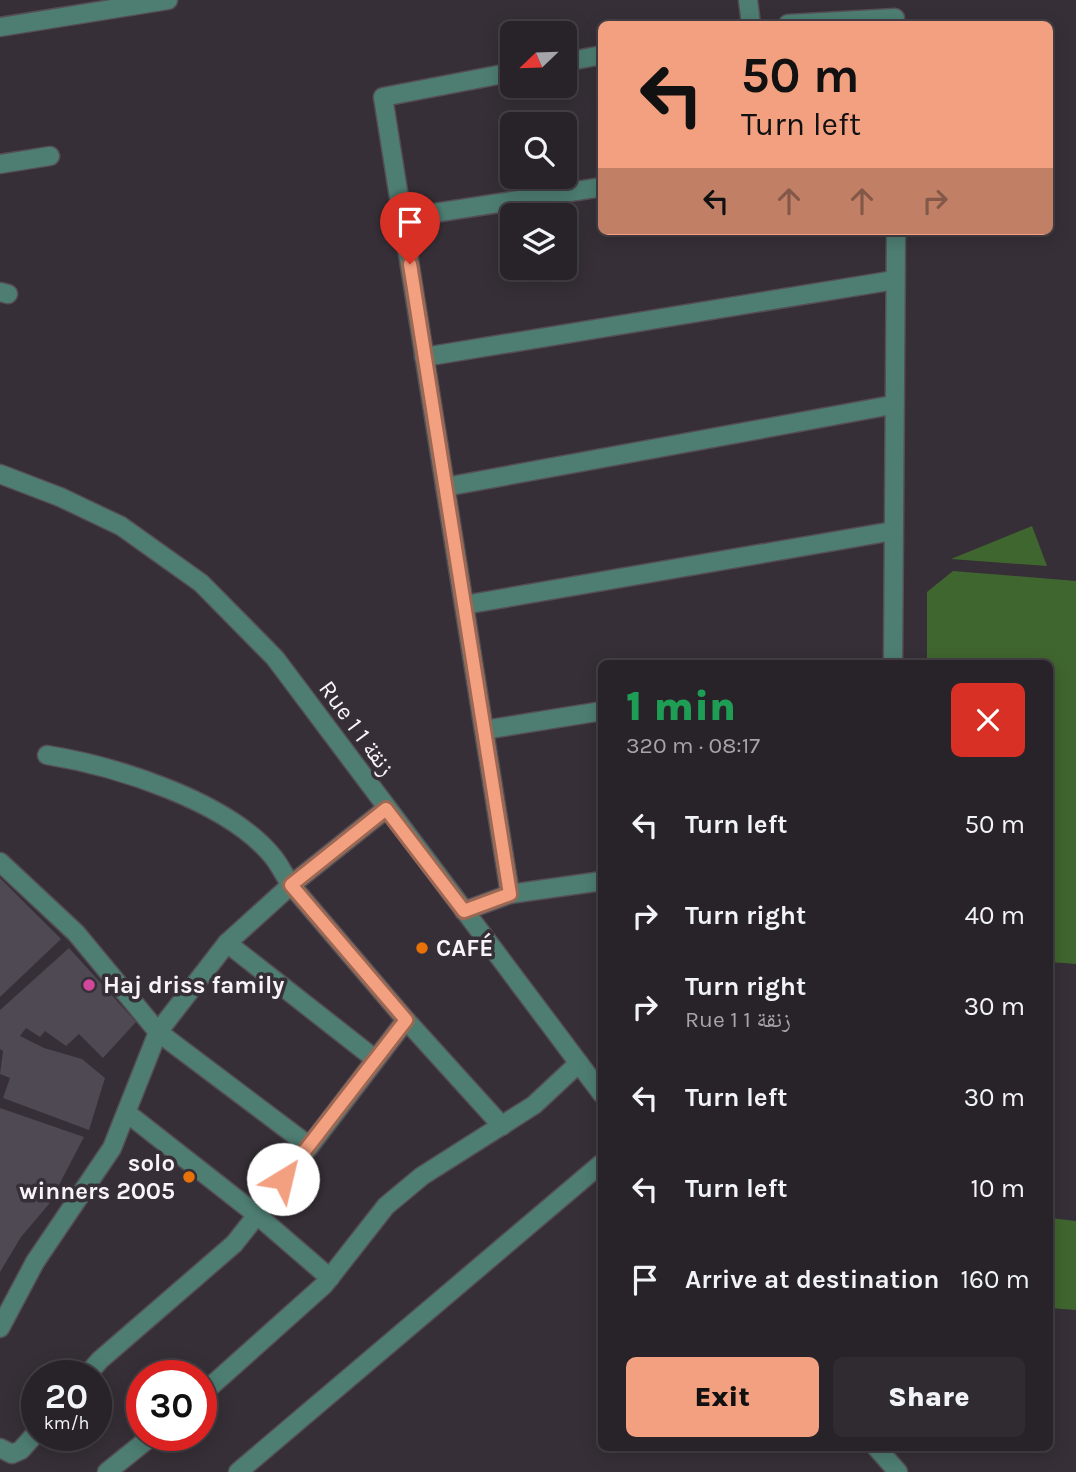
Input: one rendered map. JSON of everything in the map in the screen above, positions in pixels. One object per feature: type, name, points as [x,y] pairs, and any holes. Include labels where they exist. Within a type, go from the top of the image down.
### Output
[{"type":"street","points":[[0,27],[169,0]]},
{"type":"street","points":[[748,0],[751,21]]},
{"type":"street","points":[[820,21],[894,14]]},
{"type":"street","points":[[578,60],[598,56]]},
{"type":"street","points":[[500,74],[383,97],[510,894]]},
{"type":"street","points":[[0,164],[50,156]]},
{"type":"street","points":[[402,218],[598,188]]},
{"type":"street","points":[[893,660],[892,405],[896,235]]},
{"type":"street","points":[[424,357],[895,280]]},
{"type":"street","points":[[445,487],[892,405]]},
{"type":"street","name":"Rue 1 زنقة 1","points":[[0,474],[60,497],[121,526],[201,583],[275,658],[598,1089]]},
{"type":"street","points":[[464,605],[893,531]]},
{"type":"street","points":[[484,730],[598,712]]},
{"type":"street","points":[[47,755],[89,762],[192,799],[239,827],[273,856],[291,885],[406,1020],[502,1126]]},
{"type":"street","points":[[0,1328],[35,1262],[112,1148],[158,1032],[227,943],[291,885],[386,809]]},
{"type":"street","points":[[0,862],[76,933],[158,1032],[308,1145]]},
{"type":"street","points":[[464,911],[510,894],[598,882]]},
{"type":"street","points":[[227,943],[375,1059]]},
{"type":"street","points":[[100,1360],[234,1244],[406,1020]]},
{"type":"street","points":[[217,1380],[330,1278],[386,1206],[422,1176],[534,1105],[579,1063]]},
{"type":"street","points":[[127,1113],[257,1215],[330,1278]]},
{"type":"street","points":[[237,1472],[598,1166]]},
{"type":"street","points":[[0,1448],[12,1454],[21,1450]]},
{"type":"street","points":[[107,1472],[133,1451]]},
{"type":"street","points":[[880,1451],[898,1472]]},
{"type":"green space","points":[[1032,526],[1047,566],[951,559]]},
{"type":"green space","points":[[953,571],[1076,581],[1076,964],[1053,962],[1053,660],[927,660],[927,592]]},
{"type":"green space","points":[[1053,1218],[1076,1221],[1076,1310],[1053,1308]]},
{"type":"building","points":[[0,878],[61,939],[0,997]]},
{"type":"building","points":[[69,948],[136,1022],[103,1058],[79,1034],[66,1046],[45,1031],[40,1037],[26,1028],[20,1036],[44,1048],[82,1059],[105,1078],[89,1130],[3,1098],[10,1078],[0,1074],[3,1051],[0,1049],[0,1010]]},
{"type":"building","points":[[0,1108],[84,1137],[49,1204],[21,1237],[0,1272]]},
{"type":"place","name":"CAFÉ","points":[[422,948]]},
{"type":"place","name":"Haj driss family","points":[[89,985]]},
{"type":"place","name":"solo winners 2005","points":[[189,1177]]},
{"type":"route","points":[[283,1179],[406,1020],[291,885],[386,809],[464,911],[510,894],[410,264]]}]
